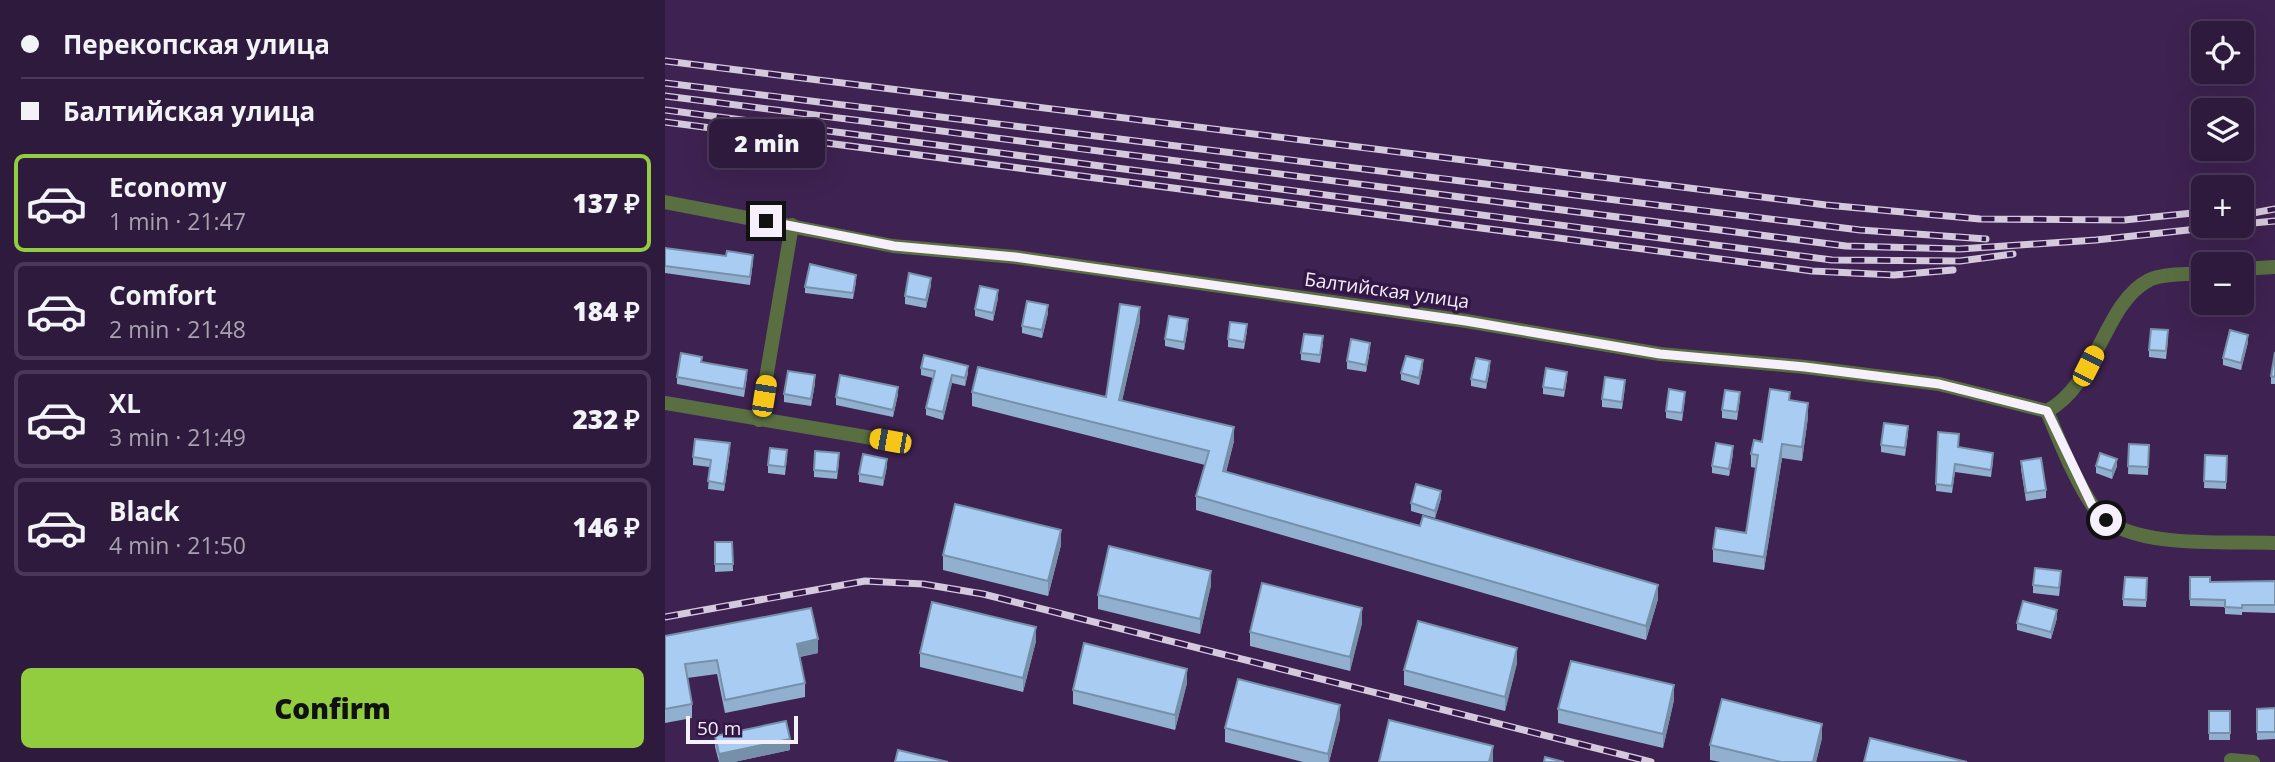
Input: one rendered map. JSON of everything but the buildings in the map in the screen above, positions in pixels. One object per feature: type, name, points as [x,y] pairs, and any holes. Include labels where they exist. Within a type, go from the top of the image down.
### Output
[{"type":"street","name":"Балтийская улица","points":[[665,202],[894,246],[1042,261],[1466,321],[1660,354],[1805,367],[1939,384],[2047,411]]},
{"type":"street","points":[[759,420],[792,225]]},
{"type":"street","points":[[2254,268],[2275,267]]},
{"type":"street","points":[[2191,274],[2157,277],[2137,290],[2112,322],[2078,387],[2047,411],[2092,505],[2115,527],[2141,536],[2275,542]]},
{"type":"street","points":[[665,403],[890,441]]},
{"type":"street","points":[[2231,760],[2253,762]]},
{"type":"railway","points":[[665,61],[1826,205],[1980,219],[2124,220],[2191,213]]},
{"type":"railway","points":[[665,83],[1860,230],[1986,239]]},
{"type":"railway","points":[[665,96],[1846,246],[1960,249],[2096,240],[2191,230]]},
{"type":"railway","points":[[665,110],[1832,260],[1960,261],[2013,254]]},
{"type":"railway","points":[[665,122],[1812,271],[1894,275],[1953,270]]},
{"type":"railway","points":[[2254,213],[2275,209]]},
{"type":"railway","points":[[2254,223],[2275,221]]},
{"type":"railway","points":[[665,617],[865,581],[923,584],[983,594],[1651,762]]},
{"type":"route","points":[[766,221],[894,246],[1015,257],[1466,321],[1660,354],[1805,367],[1939,384],[2047,411],[2092,505],[2106,520]]}]
